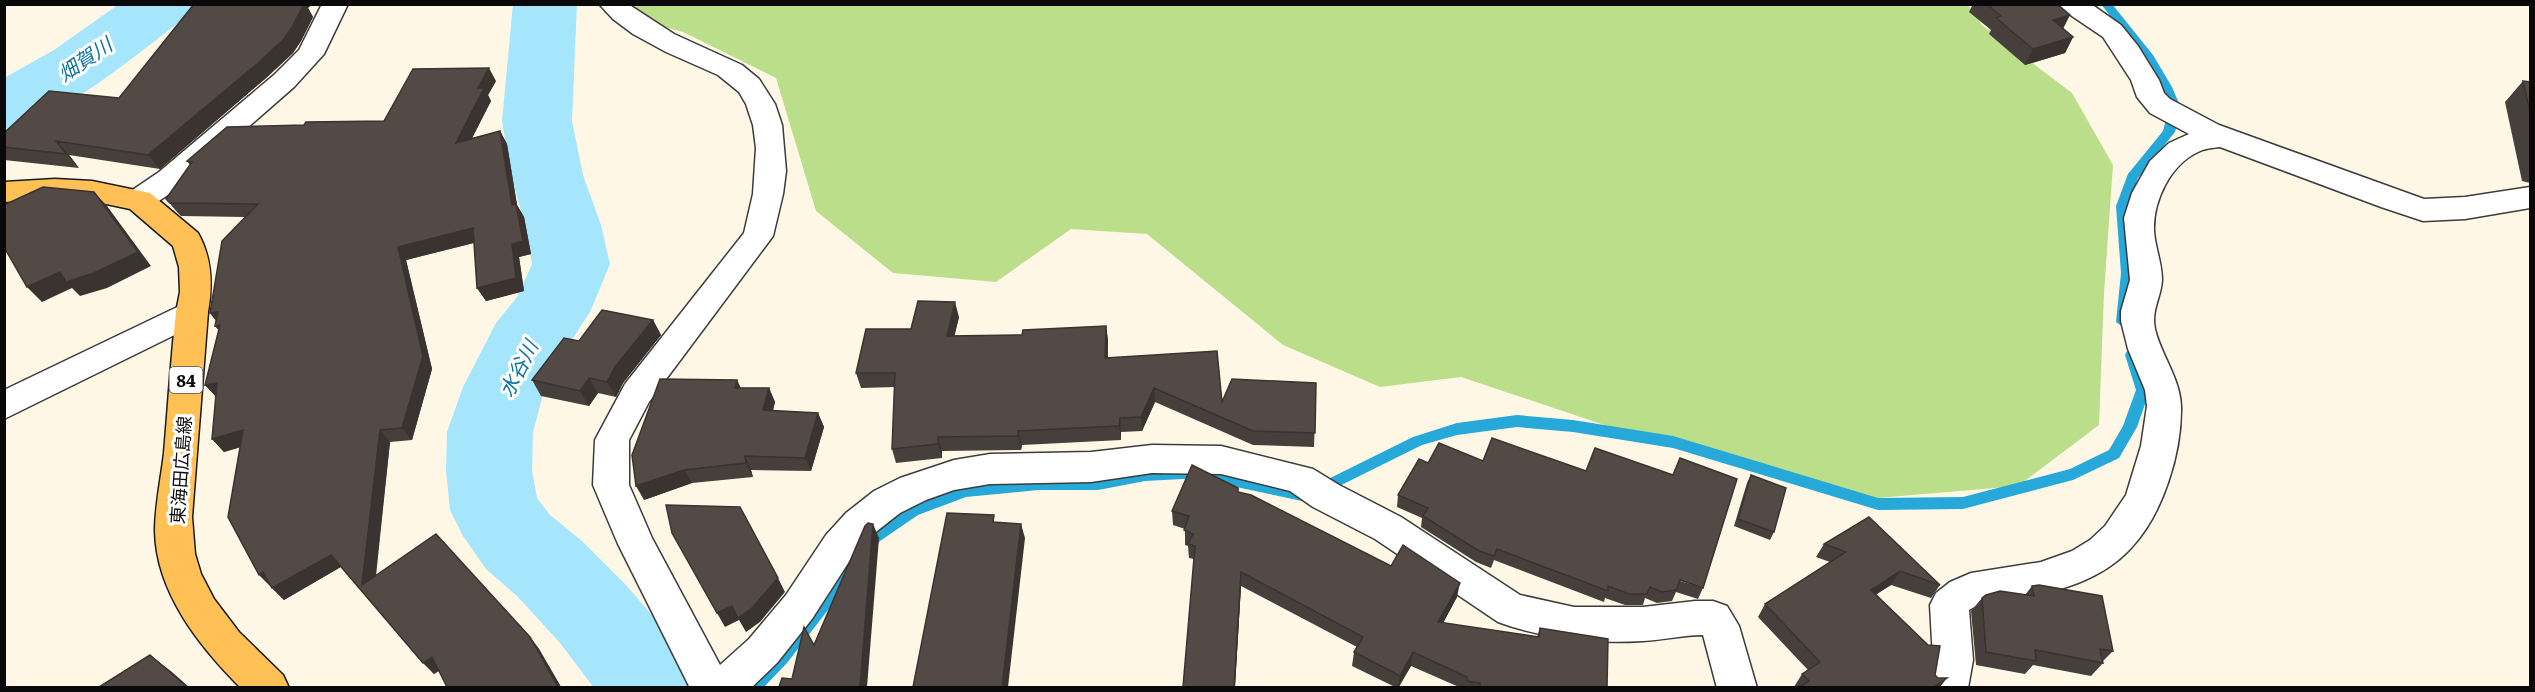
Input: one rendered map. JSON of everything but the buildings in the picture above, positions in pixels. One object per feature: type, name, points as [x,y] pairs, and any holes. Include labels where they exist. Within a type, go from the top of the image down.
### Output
[{"type":"main road","name":"東海田広島線","points":[[4,192],[55,189],[92,191],[139,200],[187,241],[195,267],[196,292],[192,312],[181,456],[174,513],[176,554],[190,594],[216,636],[269,687]]},
{"type":"street","points":[[139,200],[170,179],[284,81],[310,54],[335,4]]},
{"type":"street","points":[[612,4],[633,23],[657,38],[732,71],[749,85],[764,108],[771,148],[771,187],[758,236],[637,393],[612,440],[611,485],[636,544],[711,687]]},
{"type":"street","points":[[2072,4],[2102,23],[2118,38],[2140,72],[2151,97],[2160,106],[2220,137],[2423,210],[2465,208],[2530,198]]},
{"type":"street","points":[[1948,687],[1953,660],[1949,604],[1957,596],[1974,587],[2033,580],[2078,566],[2103,553],[2128,528],[2140,506],[2152,474],[2162,424],[2163,397],[2142,341],[2137,315],[2146,280],[2139,227],[2143,200],[2159,169],[2188,144],[2220,137]]},
{"type":"street","points":[[4,406],[192,312]]},
{"type":"street","points":[[722,687],[763,651],[799,607],[839,546],[852,531],[887,502],[914,489],[954,475],[990,469],[1091,467],[1152,459],[1191,458],[1221,460],[1300,479],[1326,496],[1388,528],[1511,609],[1574,624],[1643,624],[1713,618],[1720,626],[1737,687]]},
{"type":"green space","points":[[624,5],[1968,5],[1982,25],[2072,93],[2113,165],[2104,293],[2099,425],[2018,486],[1854,500],[1640,437],[1461,377],[1380,387],[1283,345],[1147,234],[1071,229],[996,282],[893,273],[816,211],[776,78],[683,32],[638,20]]},
{"type":"waterway","name":"畑賀川","points":[[4,109],[78,65],[162,4]]},
{"type":"waterway","name":"水谷川","points":[[545,4],[537,121],[547,175],[563,225],[571,264],[550,312],[525,345],[504,387],[490,432],[489,471],[494,510],[518,542],[550,569],[593,614],[635,666],[644,688]]},
{"type":"waterway","points":[[2106,4],[2149,58],[2175,108],[2169,132],[2132,177],[2122,206],[2127,273],[2123,322]]},
{"type":"waterway","points":[[866,549],[875,536],[913,511],[965,491],[1038,484],[1098,484],[1145,475],[1183,473],[1222,478],[1307,496],[1418,441],[1457,429],[1517,421],[1573,426],[1673,442],[1878,504],[1963,503],[2073,474],[2114,454],[2130,427],[2143,390],[2132,355]]},
{"type":"waterway","points":[[752,688],[781,658],[853,566]]}]
